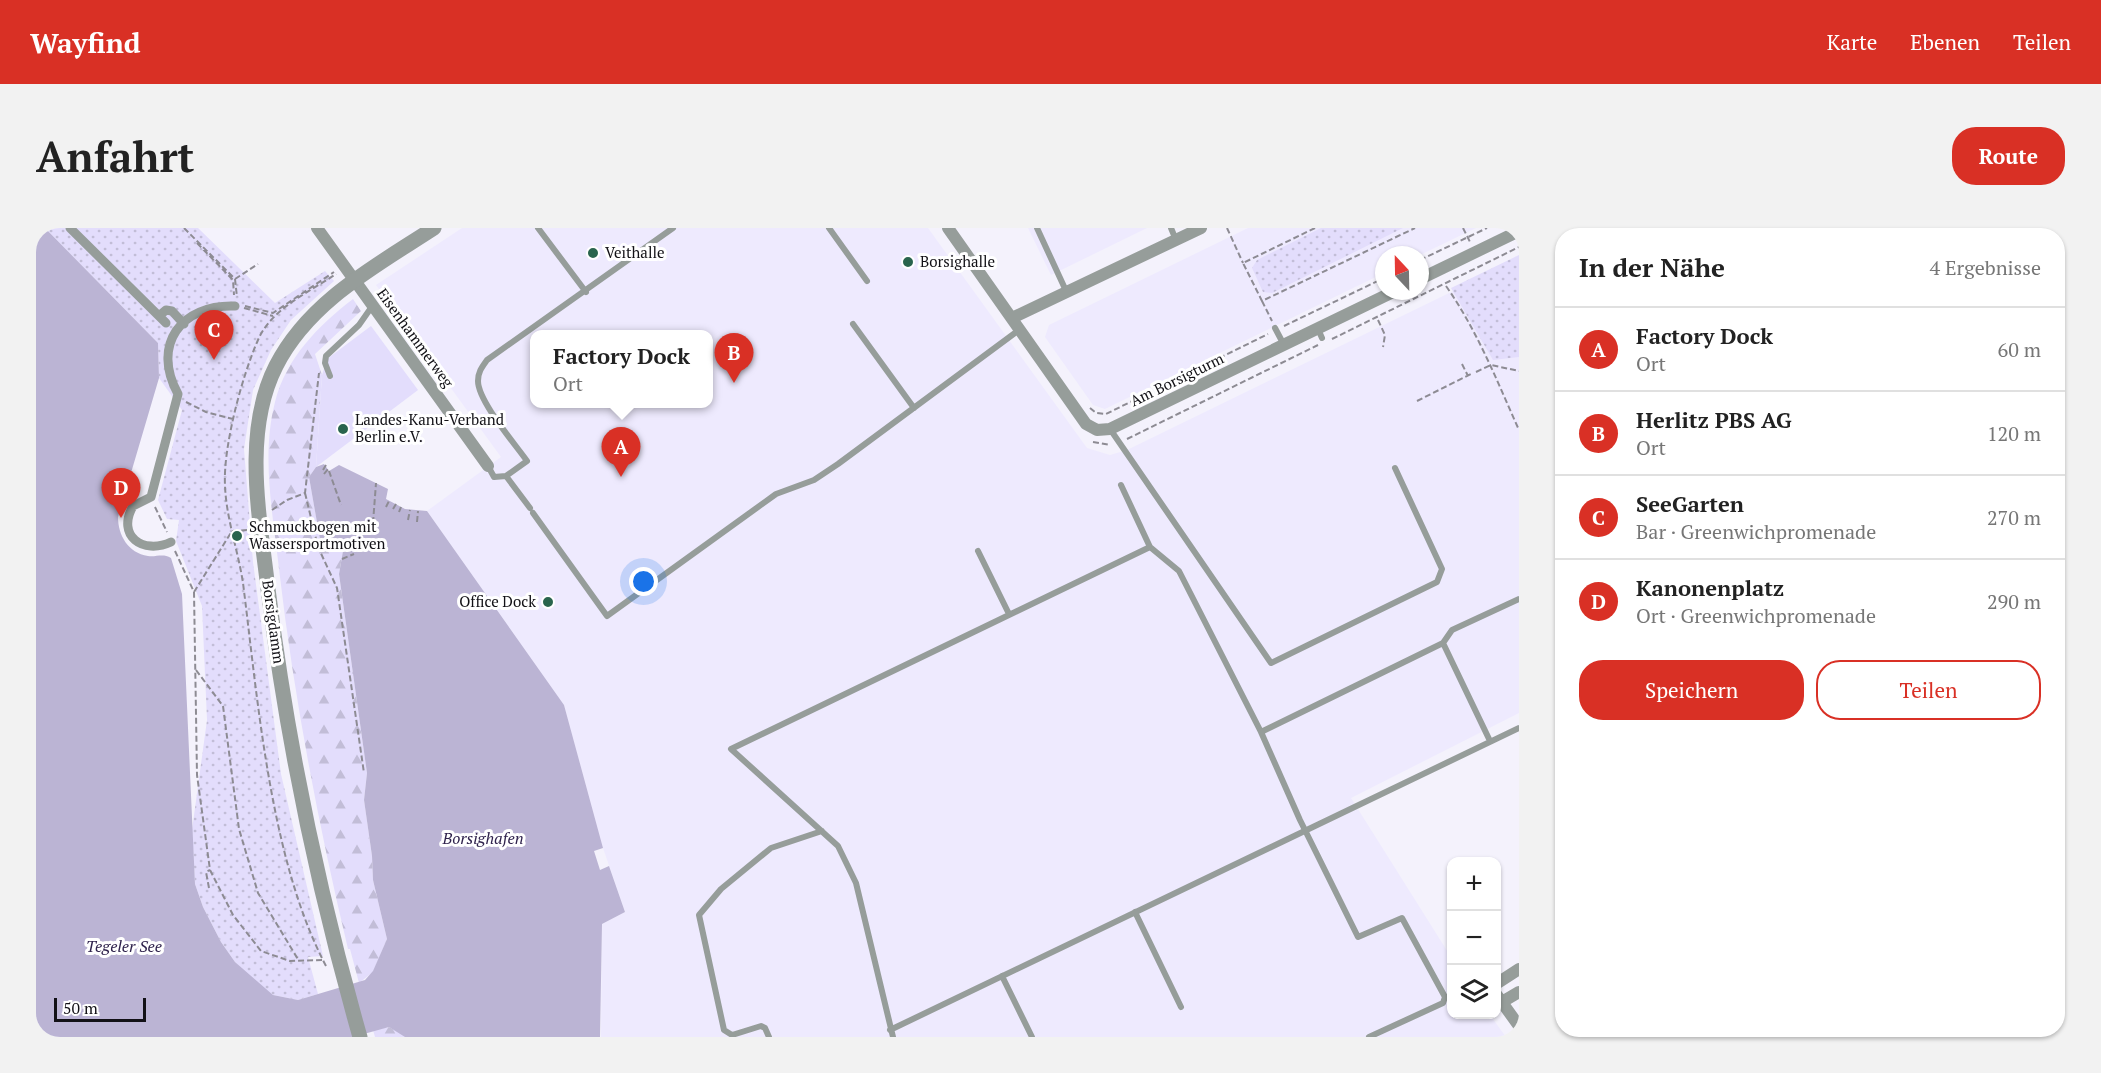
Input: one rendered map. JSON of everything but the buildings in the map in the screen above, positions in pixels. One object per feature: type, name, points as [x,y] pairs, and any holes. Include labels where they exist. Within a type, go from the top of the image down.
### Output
[{"type":"street","points":[[70,228],[168,325],[184,324],[197,311],[214,305],[235,306]]},
{"type":"street","name":"Eisenhammerweg","points":[[317,228],[339,270],[354,281],[373,304],[488,466]]},
{"type":"street","name":"Borsigdamm","points":[[360,1037],[337,956],[314,859],[291,741],[273,630],[261,523],[256,450],[263,403],[274,369],[297,332],[320,308],[354,281],[434,228]]},
{"type":"street","points":[[948,228],[1086,424],[1097,430],[1110,429]]},
{"type":"street","points":[[1012,318],[1201,228]]},
{"type":"street","points":[[1429,275],[1519,231]]},
{"type":"street","name":"Am Borsigturm","points":[[1110,429],[1284,345],[1320,333],[1379,300]]},
{"type":"street","points":[[171,542],[156,547],[146,547],[135,540],[127,520],[133,506],[151,497],[178,394],[170,380],[166,362],[168,325],[166,310],[172,311],[184,324]]},
{"type":"street","points":[[1501,981],[1519,969]]},
{"type":"street","points":[[1501,997],[1519,992]]},
{"type":"street","points":[[1501,1001],[1519,1026]]},
{"type":"lane","points":[[538,228],[586,292]]},
{"type":"lane","points":[[531,330],[674,228]]},
{"type":"lane","points":[[829,228],[867,281]]},
{"type":"lane","points":[[1037,228],[1066,292]]},
{"type":"lane","points":[[1171,228],[1176,240]]},
{"type":"lane","points":[[330,376],[325,363],[326,356],[359,325],[373,304]]},
{"type":"lane","points":[[853,324],[914,408]]},
{"type":"lane","points":[[506,476],[607,616],[776,494],[814,480],[1020,329]]},
{"type":"lane","points":[[1276,329],[1284,345]]},
{"type":"lane","points":[[488,466],[494,477],[506,476],[527,461],[482,396],[478,384],[479,371],[487,360],[530,330]]},
{"type":"lane","points":[[1110,429],[1270,663],[1437,582],[1442,569],[1395,468]]},
{"type":"lane","points":[[1121,485],[1150,547],[1179,571],[1261,732],[1305,831],[1359,937],[1402,918],[1445,997],[1443,1003],[1370,1037]]},
{"type":"lane","points":[[893,1037],[856,883],[838,846],[731,749],[1150,547]]},
{"type":"lane","points":[[978,551],[1009,614]]},
{"type":"lane","points":[[1261,732],[1443,643],[1452,630],[1519,599]]},
{"type":"lane","points":[[1443,643],[1491,741]]},
{"type":"lane","points":[[890,1030],[1519,728]]},
{"type":"lane","points":[[768,1037],[765,1028],[761,1026],[732,1035],[724,1030],[699,915],[722,889],[771,848],[822,831]]},
{"type":"lane","points":[[1134,912],[1181,1007]]},
{"type":"lane","points":[[1002,976],[1032,1037]]},
{"type":"path","points":[[183,228],[234,280],[237,304],[273,313],[339,270]]},
{"type":"path","points":[[1227,228],[1276,329]]},
{"type":"path","points":[[1243,263],[1315,228]]},
{"type":"path","points":[[1262,302],[1415,228]]},
{"type":"path","points":[[1463,228],[1475,252]]},
{"type":"path","points":[[1429,256],[1487,228]]},
{"type":"path","points":[[234,280],[258,264]]},
{"type":"path","points":[[151,497],[194,592],[197,776],[210,870],[233,915],[261,951],[290,961],[323,960],[299,900],[273,793],[241,572],[225,486],[226,453],[258,339],[273,316],[339,270]]},
{"type":"path","points":[[234,280],[235,306],[273,316]]},
{"type":"path","points":[[1090,407],[1096,413],[1106,414],[1375,282]]},
{"type":"path","points":[[1446,286],[1465,315],[1491,365],[1519,430]]},
{"type":"path","points":[[1378,320],[1385,335],[1383,347]]},
{"type":"path","points":[[1462,364],[1468,376]]},
{"type":"path","points":[[1417,400],[1491,365],[1519,371]]},
{"type":"path","points":[[319,372],[316,415],[305,493],[318,547],[337,588],[364,772]]},
{"type":"path","points":[[1443,380],[1446,386]]},
{"type":"path","points":[[178,394],[190,405],[206,412],[234,419]]},
{"type":"path","points":[[323,470],[326,465]]},
{"type":"path","points":[[324,474],[329,470],[341,505]]},
{"type":"path","points":[[373,523],[376,483]]},
{"type":"path","points":[[261,523],[275,508],[305,493]]},
{"type":"path","points":[[386,507],[389,501]]},
{"type":"path","points":[[393,509],[396,504]]},
{"type":"path","points":[[399,512],[401,507]]},
{"type":"path","points":[[408,520],[410,510]]},
{"type":"path","points":[[417,522],[418,511]]},
{"type":"path","points":[[194,592],[232,531]]},
{"type":"path","points":[[342,559],[354,554]]},
{"type":"path","points":[[196,670],[223,706],[239,829],[258,893],[300,962]]},
{"type":"path","points":[[209,888],[206,872],[210,870]]},
{"type":"shaded area","points":[[462,228],[928,228],[1087,448],[1110,455],[1127,450],[1519,259],[1519,713],[1351,798],[1447,951],[1447,1019],[1493,1019],[1506,1037],[601,1037],[602,924],[625,912],[603,848],[564,705],[427,511],[501,457],[376,285]]},
{"type":"shaded area","points":[[1028,228],[1147,228],[1051,275]]},
{"type":"shaded area","points":[[1248,228],[1476,228],[1429,251],[1429,246],[1375,246],[1375,277],[1105,409],[1093,405],[1045,337],[1049,325]]},
{"type":"green space","points":[[45,228],[198,228],[275,303],[325,271],[334,281],[291,320],[271,350],[253,390],[244,449],[253,562],[281,774],[323,956],[308,957],[318,994],[298,1000],[273,995],[260,986],[235,962],[221,942],[203,907],[195,884],[192,830],[207,720],[202,606],[176,541],[179,520],[167,519],[158,500],[182,410],[159,378],[158,343]]},
{"type":"green space","points":[[1321,228],[1403,228],[1272,293],[1263,292],[1252,268],[1257,260]]},
{"type":"green space","points":[[1519,255],[1519,357],[1493,360],[1451,288]]},
{"type":"green space","points":[[353,299],[361,311],[315,354],[322,375],[316,467],[309,477],[321,544],[337,543],[343,551],[339,574],[367,773],[364,800],[373,880],[387,939],[373,972],[359,983],[337,902],[300,713],[271,507],[269,464],[271,422],[280,386],[287,371],[295,357],[316,332]]},
{"type":"green space","name":"Landes-Kanu-Verband Berlin e.V.","points":[[371,326],[418,390],[316,467],[322,375],[327,359]]},
{"type":"green space","points":[[389,1027],[405,1037],[375,1037],[373,1030]]},
{"type":"water","points":[[36,228],[45,228],[158,343],[159,378],[118,517],[118,524],[122,536],[135,551],[148,556],[163,555],[171,558],[182,594],[195,884],[203,907],[221,942],[235,962],[273,995],[298,1000],[365,980],[373,971],[387,939],[373,880],[364,800],[367,773],[339,574],[343,551],[337,543],[321,545],[309,477],[316,467],[324,464],[329,471],[339,465],[388,489],[386,499],[405,509],[427,511],[564,705],[603,848],[594,851],[600,870],[609,866],[625,912],[602,924],[600,1037],[405,1037],[389,1027],[353,1037],[36,1037]]},
{"type":"place","name":"Veithalle","points":[[593,253]]},
{"type":"place","name":"Borsighalle","points":[[908,262]]},
{"type":"place","name":"SeeGarten","points":[[214,360]]},
{"type":"place","name":"Herlitz PBS AG","points":[[734,383]]},
{"type":"place","name":"Landes-Kanu-Verband Berlin e.V.","points":[[343,429]]},
{"type":"place","name":"Factory Dock","points":[[621,477]]},
{"type":"place","name":"Kanonenplatz","points":[[121,518]]},
{"type":"place","name":"Schmuckbogen mit Wassersportmotiven","points":[[237,536]]},
{"type":"place","name":"Office Dock","points":[[548,602]]},
{"type":"water label","name":"Borsighafen","points":[[483,838]]},
{"type":"water label","name":"Tegeler See","points":[[124,946]]}]
